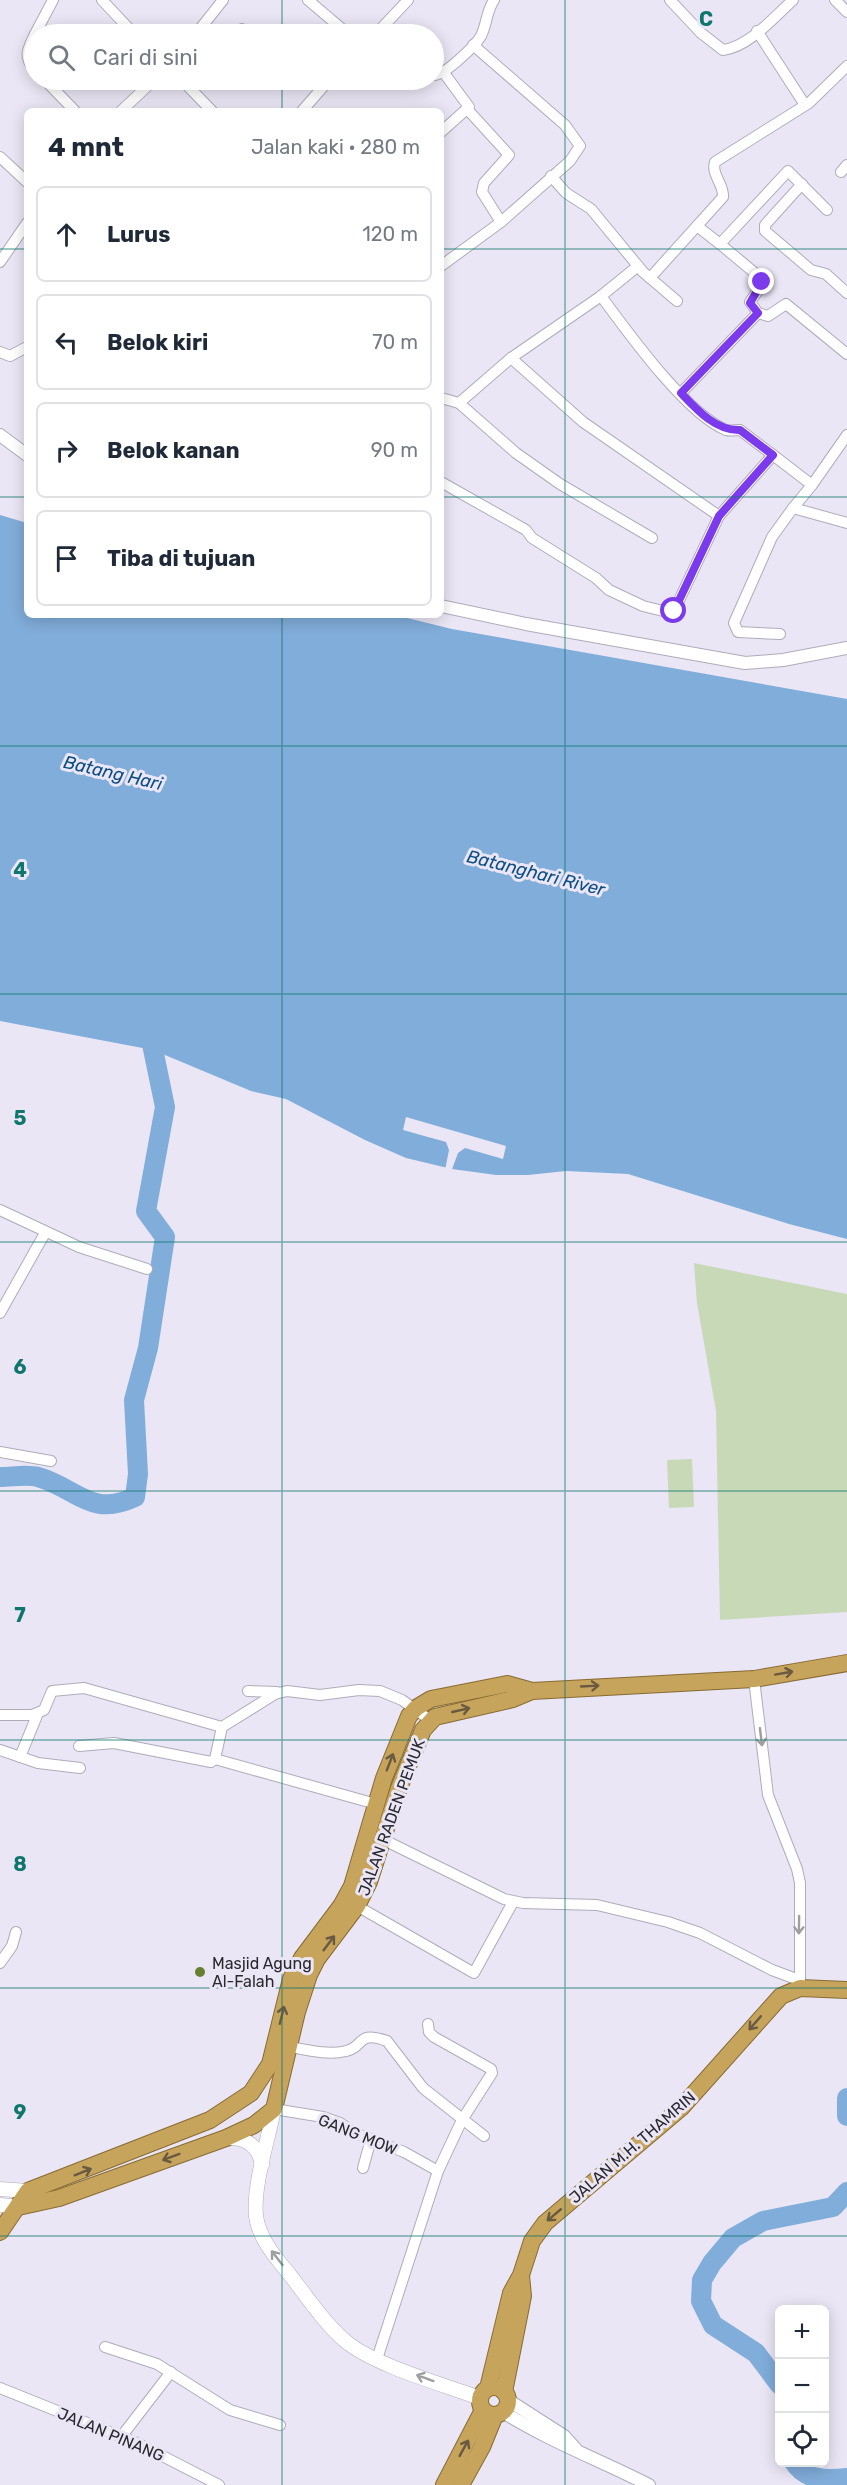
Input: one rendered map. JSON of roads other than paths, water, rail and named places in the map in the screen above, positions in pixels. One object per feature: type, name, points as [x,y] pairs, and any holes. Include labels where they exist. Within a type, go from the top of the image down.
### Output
[{"type":"highway","name":"JALAN RADEN PEMUK","points":[[274,2109],[275,2073],[282,2045],[291,1978],[302,1958],[342,1906],[352,1886],[376,1803],[404,1726],[416,1708],[431,1699],[507,1684],[531,1691],[754,1678],[847,1663]]},
{"type":"highway","name":"JALAN RADEN PEMUK","points":[[282,2045],[313,1967],[357,1906],[384,1840],[409,1760],[430,1720],[459,1710],[513,1699],[531,1691]]},
{"type":"highway","points":[[799,1984],[847,1990]]},
{"type":"highway","name":"JALAN M.H. THAMRIN","points":[[461,2485],[482,2447],[494,2402],[511,2293],[521,2275],[532,2241],[545,2223],[681,2108],[766,2010],[780,1996],[799,1984]]},
{"type":"highway","points":[[0,2232],[28,2191],[53,2184],[210,2120],[251,2093],[275,2073]]},
{"type":"highway","points":[[18,2207],[58,2198],[226,2138],[254,2125],[274,2109]]},
{"type":"highway","name":"JALAN M.H. THAMRIN","points":[[444,2485],[494,2402]]},
{"type":"main road","points":[[274,2109],[257,2193],[256,2216],[260,2232],[270,2250],[320,2313],[350,2344],[377,2358],[494,2402]]},
{"type":"main road","points":[[226,2138],[244,2139],[253,2146],[260,2156],[262,2167]]},
{"type":"main road","points":[[0,2189],[28,2191]]},
{"type":"main road","points":[[0,2205],[18,2207]]},
{"type":"street","points":[[41,24],[53,0]]},
{"type":"street","points":[[102,0],[125,24]]},
{"type":"street","points":[[204,24],[223,0]]},
{"type":"street","points":[[308,0],[336,24]]},
{"type":"street","points":[[385,24],[408,0]]},
{"type":"street","points":[[444,70],[480,38],[487,11],[494,0]]},
{"type":"street","points":[[669,0],[701,33],[723,50],[733,49],[757,32],[793,0]]},
{"type":"street","points":[[835,0],[847,12]]},
{"type":"street","points":[[757,32],[805,105]]},
{"type":"street","points":[[444,264],[501,222],[570,161],[580,146],[566,125],[473,45]]},
{"type":"street","points":[[650,278],[723,197],[723,190],[714,171],[715,162],[805,105],[847,66]]},
{"type":"street","points":[[444,79],[467,102],[468,110],[509,155],[484,183],[482,192],[501,222]]},
{"type":"street","points":[[55,90],[72,108]]},
{"type":"street","points":[[125,108],[144,90]]},
{"type":"street","points":[[195,90],[210,108]]},
{"type":"street","points":[[309,108],[322,90]]},
{"type":"street","points":[[444,130],[468,110]]},
{"type":"street","points":[[0,157],[24,179]]},
{"type":"street","points":[[720,244],[785,171],[802,184],[827,210]]},
{"type":"street","points":[[551,176],[566,194],[591,209],[638,266],[677,301]]},
{"type":"street","points":[[802,184],[765,225],[765,231],[811,270],[826,274],[847,293]]},
{"type":"street","points":[[0,262],[24,226]]},
{"type":"street","points":[[697,226],[762,279],[761,286],[750,303],[758,313],[768,316],[786,304],[847,354]]},
{"type":"street","points":[[459,402],[511,358],[601,296],[638,266]]},
{"type":"street","points":[[601,296],[650,361],[681,393],[715,423],[729,431],[740,430],[812,485]]},
{"type":"street","points":[[681,393],[758,313]]},
{"type":"street","points":[[0,352],[10,356],[24,349]]},
{"type":"street","points":[[511,358],[583,422],[719,516]]},
{"type":"street","points":[[444,399],[459,402],[516,453],[552,478],[652,538]]},
{"type":"street","points":[[0,435],[24,453]]},
{"type":"street","points":[[780,634],[738,632],[734,623],[772,537],[847,435]]},
{"type":"street","points":[[444,484],[526,530],[532,538],[596,578],[609,590],[643,606],[671,613],[719,516],[773,455]]},
{"type":"street","points":[[793,508],[847,523]]},
{"type":"street","points":[[444,607],[526,624],[745,663],[765,663],[847,648]]},
{"type":"street","points":[[0,1210],[79,1247],[147,1269]]},
{"type":"street","points":[[0,1313],[45,1233]]},
{"type":"street","points":[[0,1452],[51,1461]]},
{"type":"street","points":[[384,1840],[490,1894],[513,1902],[597,1905],[668,1922],[700,1933],[799,1984],[800,1884],[797,1869],[768,1795],[754,1678]]},
{"type":"street","points":[[0,1715],[32,1715],[44,1710],[52,1691],[84,1688],[222,1727]]},
{"type":"street","points":[[248,1691],[320,1695],[369,1690],[402,1700],[430,1720]]},
{"type":"street","points":[[215,1759],[222,1727],[280,1692]]},
{"type":"street","points":[[20,1757],[38,1713]]},
{"type":"street","points":[[79,1746],[114,1743],[211,1762],[215,1759],[376,1803]]},
{"type":"street","points":[[0,1750],[38,1763],[80,1768]]},
{"type":"street","points":[[357,1906],[474,1972],[513,1902]]},
{"type":"street","points":[[0,1963],[12,1946],[16,1932]]},
{"type":"street","points":[[377,2358],[438,2171],[462,2120],[492,2070],[440,2041],[429,2032],[428,2024]]},
{"type":"street","points":[[282,2045],[336,2052],[347,2051],[360,2040],[369,2037],[387,2041],[423,2088],[484,2136]]},
{"type":"street","name":"GANG MOW","points":[[274,2109],[323,2117],[404,2152],[438,2171]]},
{"type":"street","points":[[363,2168],[371,2139]]},
{"type":"street","points":[[105,2347],[157,2364],[230,2410],[280,2425]]},
{"type":"street","points":[[121,2437],[171,2372]]},
{"type":"street","name":"JALAN PINANG","points":[[0,2388],[121,2437],[219,2485]]},
{"type":"street","points":[[494,2402],[564,2436],[575,2448],[649,2485]]},
{"type":"water","points":[[0,515],[24,522],[24,618],[407,618],[452,629],[847,699],[847,1239],[789,1224],[628,1174],[566,1171],[528,1175],[496,1175],[452,1169],[406,1158],[365,1140],[286,1099],[251,1091],[153,1050],[0,1021]]},
{"type":"waterway","points":[[0,1477],[38,1477],[95,1503],[120,1503],[135,1497],[138,1474],[134,1400],[148,1348],[165,1237],[146,1211],[165,1107],[148,1025]]},
{"type":"waterway","points":[[847,2098],[847,2116]]},
{"type":"waterway","points":[[775,2378],[756,2353],[713,2325],[701,2301],[702,2280],[712,2263],[733,2238],[763,2221],[833,2207],[847,2192]]},
{"type":"waterway","points":[[798,2467],[805,2473],[818,2478],[847,2478]]},
{"type":"place","name":"Masjid Agung Al-Falah","points":[[200,1972]]},
{"type":"water label","name":"Batang Hari","points":[[113,773]]},
{"type":"water label","name":"Batanghari River","points":[[536,873]]}]
